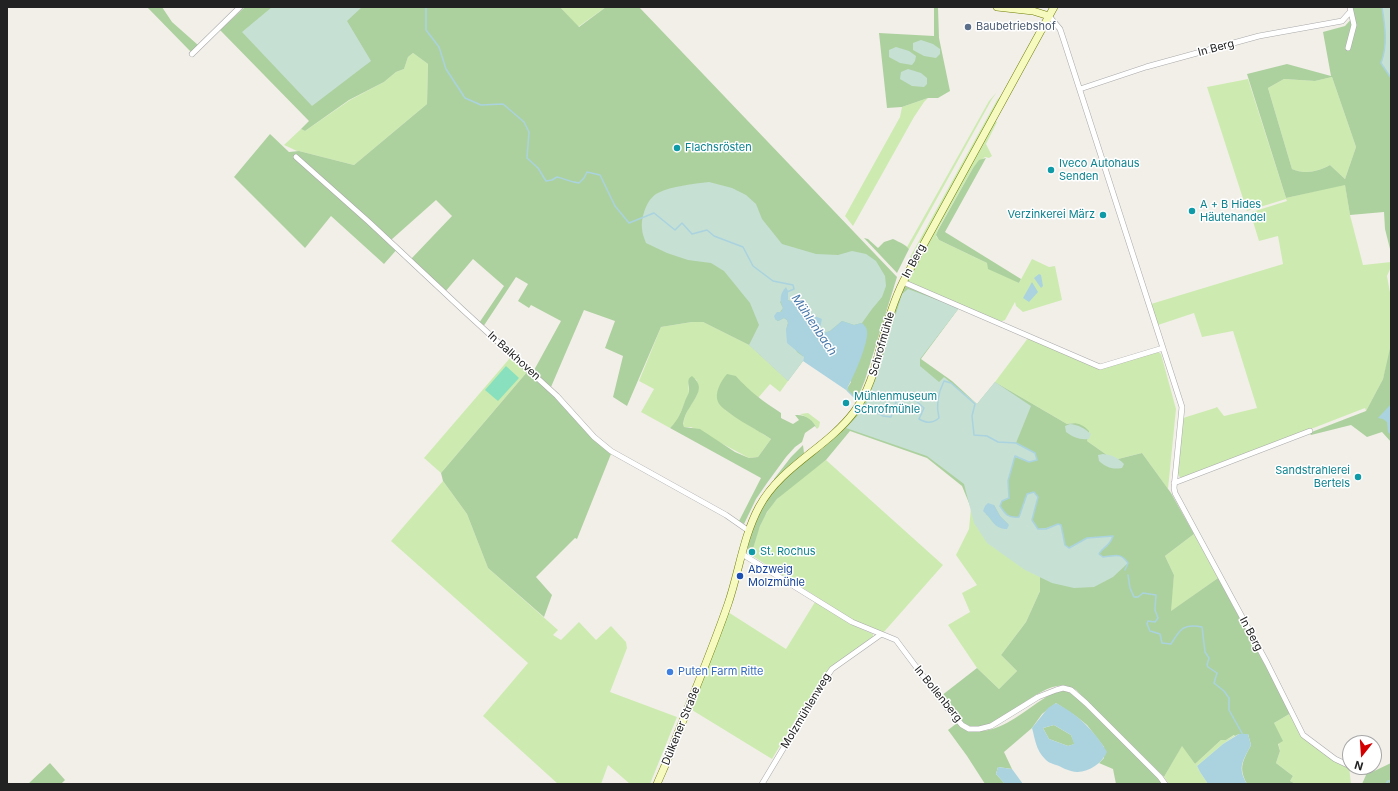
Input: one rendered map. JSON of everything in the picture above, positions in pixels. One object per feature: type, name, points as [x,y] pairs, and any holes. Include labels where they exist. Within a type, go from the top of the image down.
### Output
[{"type":"main road","points":[[997,7],[1033,10],[1049,16]]},
{"type":"main road","name":"In Berg","points":[[903,282],[1054,7]]},
{"type":"main road","name":"Schrofmühle","points":[[749,531],[759,507],[776,482],[843,426],[856,410],[872,379],[887,325],[903,282]]},
{"type":"main road","name":"Dülkener Straße","points":[[658,784],[728,604],[749,531]]},
{"type":"street","points":[[192,54],[240,7]]},
{"type":"street","points":[[1348,48],[1354,26],[1350,9]]},
{"type":"street","name":"In Berg","points":[[1080,90],[1146,67],[1259,36],[1342,22],[1350,9]]},
{"type":"street","name":"In Berg","points":[[1049,16],[1060,29],[1182,407],[1174,483],[1175,493],[1268,663],[1303,735],[1335,759],[1342,762]]},
{"type":"street","name":"In Balkhoven","points":[[296,157],[369,222],[557,396],[594,437],[612,451],[726,515],[749,531]]},
{"type":"street","name":"In Berg","points":[[903,282],[1100,367],[1163,348]]},
{"type":"street","points":[[1174,483],[1310,431]]},
{"type":"street","name":"In Bollenberg","points":[[742,554],[852,622],[880,635],[896,640],[944,704],[965,727],[974,730],[988,728],[1038,697],[1056,690],[1068,689],[1086,703],[1160,777],[1165,784]]},
{"type":"street","name":"Molzmühlenweg","points":[[762,784],[832,669],[880,635]]},
{"type":"green space","points":[[147,7],[162,7],[172,22],[198,45],[191,52]]},
{"type":"green space","points":[[245,7],[560,7],[579,27],[606,7],[639,7],[897,277],[865,380],[857,400],[846,390],[851,382],[808,308],[803,361],[788,381],[749,345],[703,322],[692,322],[661,327],[627,406],[613,397],[623,356],[605,348],[615,321],[584,310],[551,387],[533,372],[561,321],[531,305],[529,308],[518,301],[528,284],[516,277],[483,327],[479,323],[504,286],[473,259],[445,292],[411,259],[452,216],[436,200],[391,240],[399,247],[384,264],[331,216],[305,248],[234,177],[270,134],[289,152],[299,151],[354,165],[427,104],[428,64],[413,53],[408,57],[404,69],[396,72],[384,82],[349,100],[305,131],[301,129],[309,121],[220,30]]},
{"type":"green space","points":[[272,7],[362,7],[347,21],[371,61],[312,106],[242,32]]},
{"type":"green space","points":[[560,7],[606,7],[578,27]]},
{"type":"green space","points":[[934,7],[938,7],[939,38],[950,91],[938,98],[928,98],[902,107],[887,108],[879,33],[934,36]]},
{"type":"green space","points":[[1353,7],[1391,7],[1391,253],[1385,229],[1384,212],[1350,215],[1345,185],[1286,198],[1247,74],[1287,64],[1331,76],[1323,32],[1345,26],[1353,17]],"holes":[[[1332,77],[1356,147],[1345,179],[1330,165],[1312,172],[1302,172],[1292,169],[1268,88],[1284,79],[1315,81]]]},
{"type":"green space","points":[[1382,7],[1391,7],[1391,78],[1381,63],[1385,49],[1385,28]]},
{"type":"green space","points":[[921,40],[933,44],[940,49],[940,54],[936,58],[924,56],[913,50],[913,43]]},
{"type":"green space","points":[[896,47],[909,51],[916,56],[912,65],[900,63],[889,57],[889,50]]},
{"type":"green space","points":[[413,53],[428,64],[427,104],[354,165],[297,151],[284,145],[301,129],[305,131],[350,100],[384,82],[396,72],[404,69],[408,57]]},
{"type":"green space","points":[[908,69],[921,73],[927,78],[927,84],[924,87],[912,86],[900,79],[901,72]]},
{"type":"green space","points":[[1332,77],[1356,147],[1345,179],[1330,165],[1312,172],[1302,172],[1292,169],[1268,88],[1284,79],[1315,81]]},
{"type":"green space","points":[[1248,79],[1286,198],[1345,184],[1350,215],[1363,265],[1391,262],[1391,267],[1387,276],[1391,298],[1390,354],[1383,379],[1366,411],[1365,408],[1182,479],[1178,473],[1183,418],[1217,407],[1224,416],[1257,408],[1233,331],[1202,337],[1194,313],[1158,325],[1151,304],[1283,264],[1278,236],[1259,241],[1251,215],[1252,212],[1287,201],[1286,199],[1247,211],[1207,87]]},
{"type":"green space","points":[[997,92],[909,249],[907,247],[989,101]]},
{"type":"green space","points":[[1001,96],[911,260],[910,257],[997,100]]},
{"type":"green space","points":[[928,98],[914,117],[853,226],[845,216],[900,117],[902,107]]},
{"type":"green space","points":[[995,121],[997,122],[986,144],[992,156],[989,158],[985,157],[973,168],[938,229],[936,236],[939,240],[987,263],[1019,283],[1032,259],[1049,267],[1055,266],[1062,300],[1023,312],[1016,306],[1015,302],[1005,320],[1000,322],[909,283],[907,280]]},
{"type":"green space","points":[[986,158],[945,232],[1021,279],[1019,283],[988,269],[987,263],[939,240],[936,235],[973,168],[979,160]]},
{"type":"green space","points":[[709,182],[732,188],[746,195],[756,204],[762,219],[782,244],[816,254],[838,255],[852,251],[866,254],[876,261],[885,276],[886,286],[882,297],[862,323],[854,325],[842,321],[830,331],[824,333],[810,314],[805,304],[797,304],[788,300],[788,294],[780,302],[783,308],[775,319],[778,321],[784,318],[787,320],[788,323],[786,330],[797,352],[804,357],[803,361],[788,381],[749,345],[759,325],[750,303],[724,271],[711,263],[688,260],[667,253],[646,243],[643,236],[643,219],[648,203],[654,195],[676,187]]},
{"type":"green space","points":[[864,238],[868,239],[878,248],[884,242],[893,239],[902,243],[909,249],[897,273]]},
{"type":"green space","points":[[906,286],[959,308],[921,359],[952,381],[977,404],[995,382],[1067,424],[1076,423],[1082,425],[1089,431],[1087,441],[1114,460],[1142,453],[1171,493],[1194,534],[1165,556],[1174,575],[1171,611],[1218,578],[1291,713],[1274,723],[1283,741],[1278,744],[1280,751],[1276,763],[1293,776],[1290,781],[1296,784],[1247,784],[1242,768],[1251,745],[1248,734],[1234,735],[1226,740],[1221,740],[1195,764],[1182,746],[1164,777],[1076,690],[1067,686],[1055,686],[1042,692],[988,725],[975,727],[963,723],[941,696],[977,668],[999,689],[1017,671],[1001,655],[1026,622],[1040,591],[1040,539],[971,508],[962,486],[927,458],[850,431],[826,460],[777,499],[767,512],[760,526],[751,555],[748,551],[747,544],[755,521],[772,491],[801,464],[822,449],[844,429],[857,413],[869,393],[901,290]]},
{"type":"green space","points":[[908,289],[959,308],[920,359],[920,366],[939,382],[944,377],[977,404],[995,382],[1031,406],[1016,443],[1035,453],[1037,460],[1029,462],[1015,457],[1008,481],[1009,498],[1002,501],[1000,506],[1004,512],[1012,517],[1019,517],[1027,494],[1034,492],[1038,497],[1032,520],[1038,529],[1058,524],[1061,525],[1065,545],[1069,548],[1087,538],[1113,536],[1110,543],[1099,554],[1103,557],[1120,556],[1123,557],[1128,563],[1113,577],[1094,587],[1074,588],[1052,583],[1025,570],[987,543],[974,523],[964,484],[927,456],[846,428],[864,409],[875,381],[902,294]],"holes":[[[994,505],[1000,516],[1009,525],[992,522],[986,514]]]},
{"type":"green space","points":[[692,322],[703,322],[749,345],[788,381],[780,392],[770,384],[758,398],[743,385],[736,376],[725,410],[771,439],[758,457],[749,458],[691,427],[684,427],[683,425],[686,413],[698,394],[696,379],[688,381],[689,393],[677,421],[670,428],[641,412],[654,389],[639,381],[661,327]]},
{"type":"green space","points":[[1028,338],[1099,369],[1157,351],[1161,354],[1176,409],[1168,489],[1142,453],[1114,460],[1087,441],[1073,423],[1067,424],[995,382]]},
{"type":"green space","points":[[1391,344],[1391,442],[1382,432],[1367,437],[1351,425],[1311,435],[1309,433],[1366,411],[1383,379]]},
{"type":"green space","points":[[510,358],[527,372],[441,473],[424,458]]},
{"type":"green space","points":[[506,366],[519,378],[498,401],[485,390]]},
{"type":"green space","points":[[527,372],[555,396],[601,446],[611,454],[577,539],[575,538],[536,577],[552,595],[544,617],[488,568],[467,514],[443,481],[441,473]]},
{"type":"green space","points":[[727,374],[736,376],[746,387],[781,413],[781,418],[793,424],[799,420],[795,415],[806,417],[811,420],[816,426],[817,429],[815,426],[805,433],[802,442],[786,457],[756,499],[744,524],[739,521],[761,478],[670,428],[676,422],[681,412],[689,392],[689,379],[692,376],[696,380],[699,387],[695,399],[685,415],[683,424],[684,427],[700,429],[735,452],[749,458],[758,457],[771,439],[734,416],[718,402],[717,395],[720,384]]},
{"type":"green space","points":[[808,413],[820,422],[817,429],[810,420],[800,414]]},
{"type":"green space","points":[[1070,424],[1084,428],[1091,434],[1089,439],[1076,438],[1066,432],[1065,426]]},
{"type":"green space","points":[[803,445],[804,453],[774,481],[791,457]]},
{"type":"green space","points":[[1103,454],[1112,456],[1119,460],[1124,464],[1122,468],[1112,468],[1099,461],[1098,455]]},
{"type":"green space","points":[[826,460],[943,565],[883,633],[853,620],[751,555],[760,527],[773,504],[802,477]]},
{"type":"green space","points":[[443,481],[467,514],[488,568],[558,630],[553,635],[561,640],[579,622],[596,640],[611,626],[626,642],[627,648],[610,692],[677,717],[650,784],[630,784],[608,765],[601,784],[558,784],[483,716],[528,663],[391,541]]},
{"type":"green space","points":[[971,508],[1040,539],[1040,591],[1026,622],[1001,655],[1017,671],[999,689],[977,668],[948,625],[970,612],[962,593],[977,585],[956,555],[969,529]]},
{"type":"green space","points":[[1194,534],[1218,578],[1170,612],[1174,575],[1165,556]]},
{"type":"green space","points":[[815,602],[850,624],[873,634],[873,638],[831,668],[802,709],[772,759],[692,710],[728,612],[786,649]]},
{"type":"green space","points":[[1059,691],[1066,691],[1074,695],[1159,778],[1163,784],[1116,784],[1113,769],[1099,763],[1104,758],[1104,747],[1087,725],[1056,703],[1042,714],[1032,728],[1004,752],[1012,769],[998,767],[996,774],[1005,784],[985,784],[948,730],[957,723],[968,729],[978,731],[989,730],[1011,721],[1050,694]]},
{"type":"green space","points":[[1291,713],[1302,736],[1342,762],[1342,775],[1350,775],[1351,784],[1296,784],[1290,781],[1293,776],[1276,763],[1280,751],[1274,723]]},
{"type":"green space","points":[[1054,725],[1071,735],[1075,744],[1068,746],[1049,739],[1043,728]]},
{"type":"green space","points":[[1235,735],[1197,766],[1208,784],[1169,784],[1164,777],[1182,745],[1195,764],[1221,740],[1226,740]]},
{"type":"green space","points":[[50,763],[65,780],[61,784],[28,784]]},
{"type":"green space","points":[[1391,763],[1391,784],[1362,784],[1366,775],[1382,775],[1382,767]]},
{"type":"water","points":[[1039,274],[1041,275],[1043,286],[1041,288],[1034,278]]},
{"type":"water","points":[[1032,282],[1038,292],[1029,302],[1023,298]]},
{"type":"water","points":[[786,287],[788,291],[788,300],[797,304],[805,304],[810,314],[822,319],[820,328],[824,333],[830,331],[842,321],[854,325],[862,323],[866,328],[866,343],[853,378],[846,390],[803,361],[804,357],[787,343],[787,320],[784,318],[778,321],[774,316],[777,312],[781,312],[783,308],[781,297],[782,292]]},
{"type":"water","points":[[1391,404],[1391,435],[1388,432],[1387,422],[1378,418]]},
{"type":"water","points":[[988,503],[994,505],[1000,516],[1009,525],[1007,529],[1003,529],[996,525],[983,511]]},
{"type":"water","points":[[1056,703],[1064,707],[1091,730],[1107,752],[1097,765],[1082,772],[1076,772],[1066,770],[1049,762],[1042,756],[1035,740],[1032,728],[1048,708]],"holes":[[[1054,725],[1071,735],[1074,744],[1068,746],[1049,739],[1043,728]]]},
{"type":"water","points":[[1239,734],[1248,734],[1251,745],[1242,764],[1242,773],[1247,784],[1208,784],[1197,766],[1223,744]]},
{"type":"water","points":[[998,767],[1012,769],[1023,784],[1005,784],[996,774]]},
{"type":"waterway","name":"Mühlenbach","points":[[426,7],[426,30],[439,47],[446,69],[465,98],[481,105],[503,104],[524,122],[529,132],[527,158],[538,168],[546,181],[557,177],[579,183],[587,172],[600,175],[615,206],[629,223],[654,213],[675,230],[682,223],[692,234],[707,230],[714,236],[743,247],[753,266],[773,281],[793,285],[794,289],[787,292]]},
{"type":"waterway","points":[[1382,7],[1385,28],[1385,49],[1381,63],[1391,78]]},
{"type":"waterway","name":"Mühlenbach","points":[[864,404],[883,416],[891,417],[896,402],[907,396],[913,398],[924,408],[919,419],[931,422],[939,418],[938,400],[944,381],[951,383],[975,404],[972,416],[974,435],[987,436],[998,442],[1016,443],[1035,453],[1037,460],[1029,462],[1015,456],[1008,481],[1009,498],[1002,501],[1000,506],[1006,514],[1012,517],[1019,517],[1027,494],[1034,492],[1038,497],[1032,520],[1038,529],[1046,529],[1058,524],[1061,525],[1065,545],[1069,548],[1087,538],[1113,536],[1110,543],[1099,554],[1103,557],[1123,557],[1128,563],[1125,570]]},
{"type":"waterway","name":"Mühlenbach","points":[[847,388],[856,399]]},
{"type":"waterway","name":"Mühlenbach","points":[[1128,575],[1130,588],[1134,597],[1138,597],[1143,593],[1156,595],[1155,610],[1158,618],[1155,622],[1148,621],[1147,624],[1150,631],[1160,634],[1162,643],[1171,644],[1183,628],[1191,626],[1202,627],[1205,652],[1209,658],[1207,665],[1217,673],[1214,683],[1224,691],[1229,698],[1229,710],[1243,735]]},
{"type":"waterway","points":[[1386,784],[1388,781],[1391,781]]},
{"type":"place","name":"Baubetriebshof","points":[[968,27]]},
{"type":"place","name":"Flachsrösten","points":[[677,148]]},
{"type":"place","name":"Iveco Autohaus Senden","points":[[1051,170]]},
{"type":"place","name":"A + B Hides Häutehandel","points":[[1192,211]]},
{"type":"place","name":"Verzinkerei März","points":[[1103,215]]},
{"type":"place","name":"Mühlenmuseum Schrofmühle","points":[[846,403]]},
{"type":"place","name":"Sandstrahlerei Bertels","points":[[1358,477]]},
{"type":"place","name":"St. Rochus","points":[[752,552]]},
{"type":"place","name":"Abzweig Molzmühle","points":[[740,576]]},
{"type":"place","name":"Puten Farm Ritte","points":[[670,672]]}]
